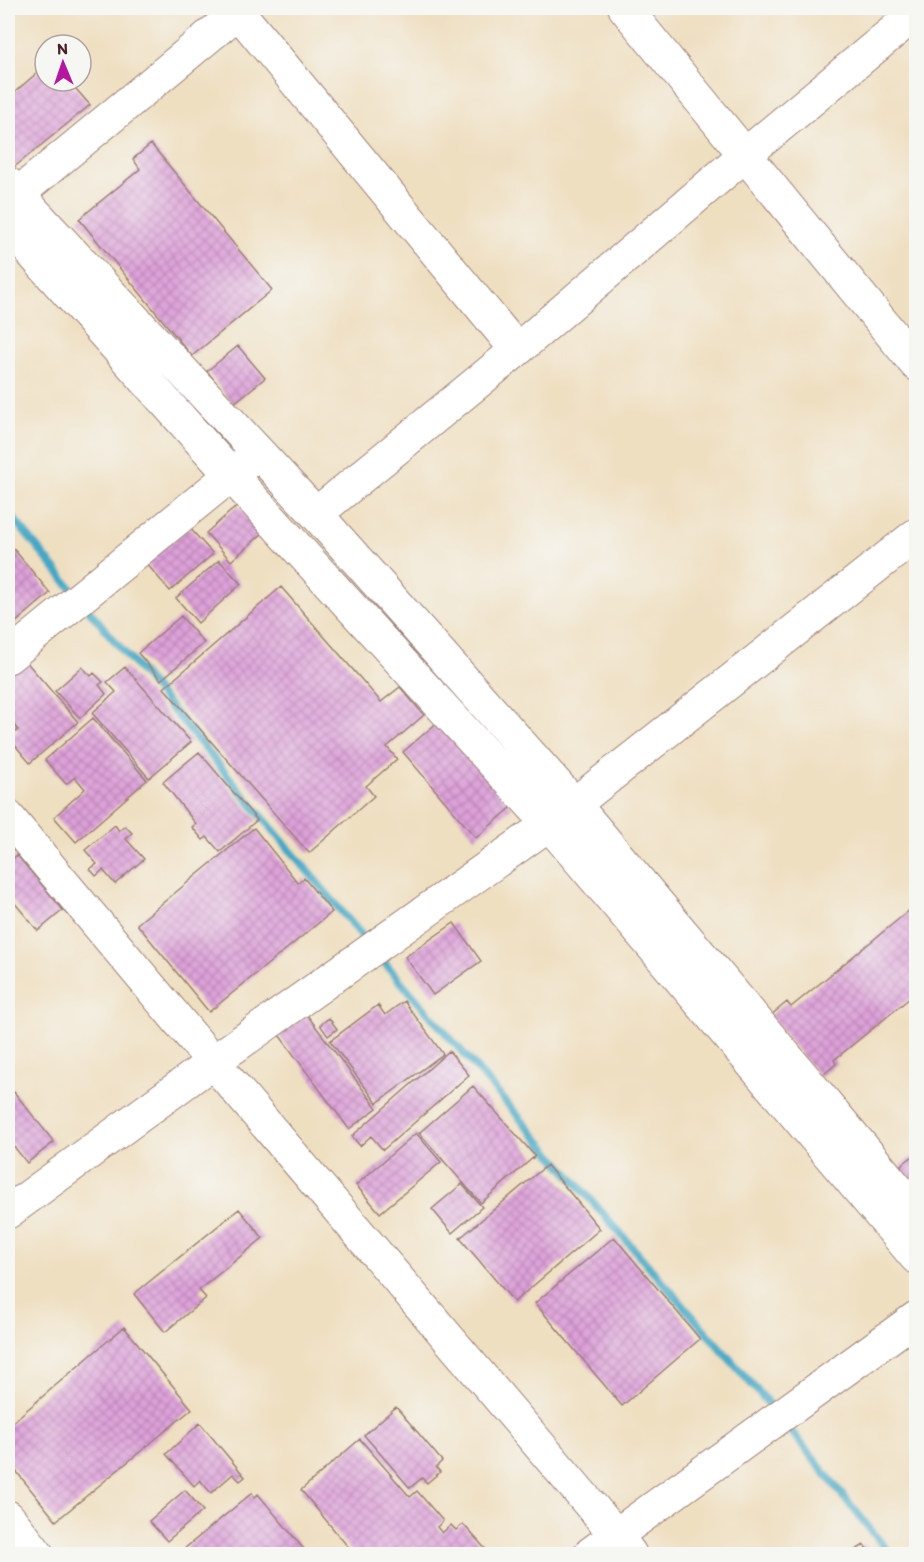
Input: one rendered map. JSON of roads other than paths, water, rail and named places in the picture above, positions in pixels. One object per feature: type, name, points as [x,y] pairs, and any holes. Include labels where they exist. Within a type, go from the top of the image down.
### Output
[{"type":"street","points":[[625,8],[916,364]]},
{"type":"street","points":[[517,350],[239,9],[11,193],[315,514],[562,814],[916,1257]]},
{"type":"street","points":[[315,514],[517,350],[746,154],[916,13]]},
{"type":"street","points":[[8,226],[230,474],[562,814],[916,1211]]},
{"type":"street","points":[[8,657],[258,453]]},
{"type":"street","points":[[8,1212],[213,1062],[562,814],[916,535]]},
{"type":"street","points":[[8,817],[213,1062],[612,1548],[769,1426],[916,1318]]},
{"type":"street","points":[[8,1517],[37,1554]]},
{"type":"waterway","points":[[8,512],[75,593]]},
{"type":"waterway","points":[[83,603],[368,943]]},
{"type":"waterway","points":[[376,953],[775,1411]]},
{"type":"waterway","points":[[783,1421],[890,1554]]}]
